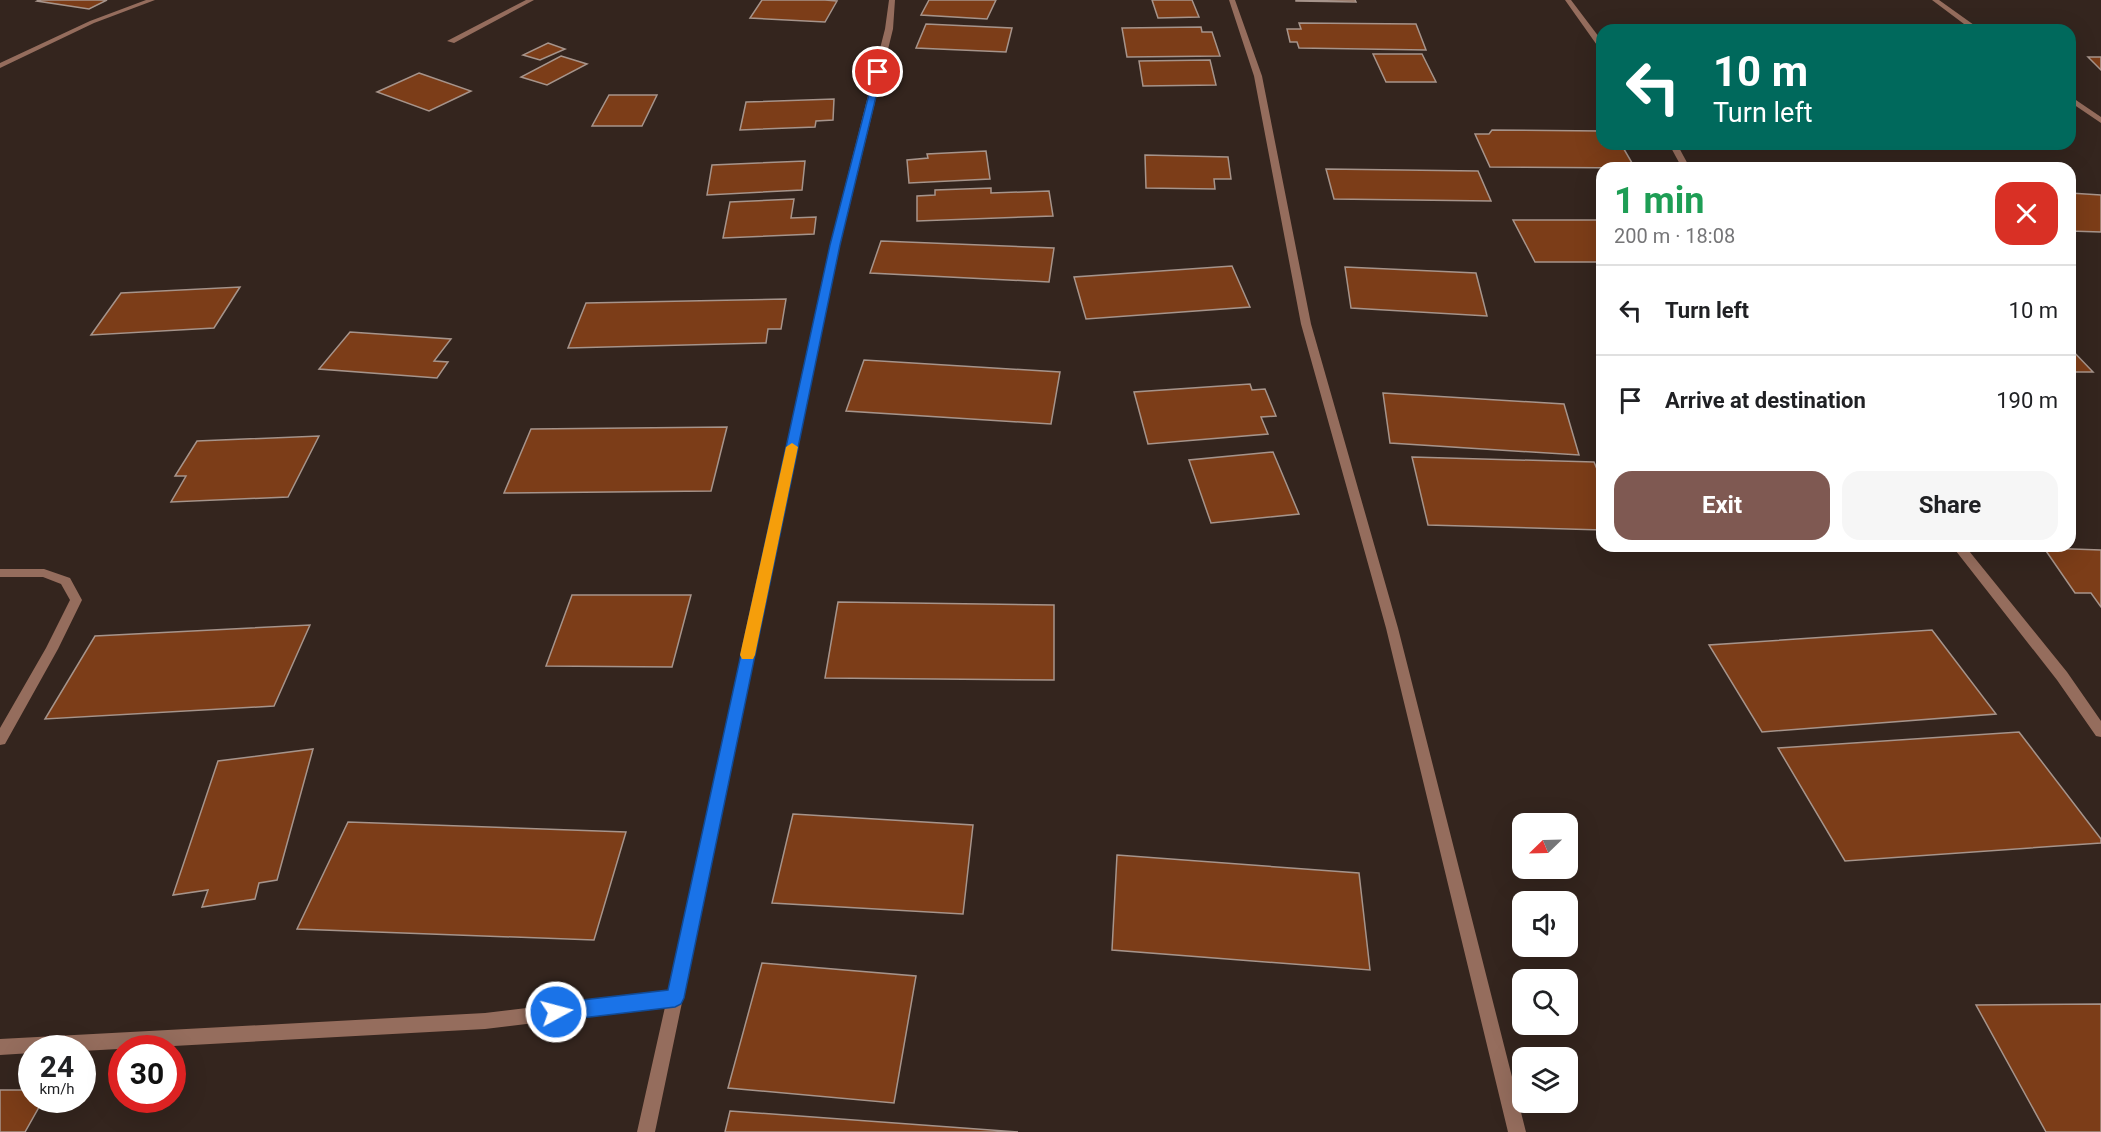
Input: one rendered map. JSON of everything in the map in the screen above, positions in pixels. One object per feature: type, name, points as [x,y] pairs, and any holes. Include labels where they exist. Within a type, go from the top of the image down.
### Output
[{"type":"street","points":[[0,66],[92,22],[152,0]]},
{"type":"street","points":[[451,41],[531,0]]},
{"type":"street","points":[[646,1132],[835,245],[889,29],[892,0]]},
{"type":"street","points":[[1232,0],[1258,76],[1306,324],[1392,628],[1517,1132]]},
{"type":"street","points":[[1568,0],[1596,38]]},
{"type":"street","points":[[1935,0],[1969,24]]},
{"type":"street","points":[[2076,102],[2101,121]]},
{"type":"street","points":[[1963,552],[2062,676],[2101,732]]},
{"type":"street","points":[[0,573],[44,573],[66,581],[76,600],[52,649],[0,740]]},
{"type":"street","points":[[0,1047],[485,1021],[675,998]]},
{"type":"building","points":[[107,0],[89,9],[37,1]]},
{"type":"building","points":[[762,0],[837,1],[825,22],[750,18]]},
{"type":"building","points":[[929,0],[996,0],[987,19],[921,15]]},
{"type":"building","points":[[1152,0],[1192,0],[1199,17],[1158,18]]},
{"type":"building","points":[[1355,0],[1356,2],[1296,1]]},
{"type":"building","points":[[1299,23],[1416,24],[1426,50],[1299,48],[1297,42],[1290,42],[1287,29],[1301,29]]},
{"type":"building","points":[[926,24],[1012,28],[1006,52],[916,48]]},
{"type":"building","points":[[1201,27],[1202,32],[1212,32],[1220,56],[1127,57],[1122,28]]},
{"type":"building","points":[[548,43],[565,49],[540,60],[523,55]]},
{"type":"building","points":[[1373,54],[1422,54],[1436,82],[1386,82]]},
{"type":"building","points":[[561,56],[587,64],[547,85],[521,77]]},
{"type":"building","points":[[2088,57],[2101,57],[2101,70]]},
{"type":"building","points":[[1210,60],[1216,85],[1143,86],[1139,61]]},
{"type":"building","points":[[419,73],[471,91],[429,111],[377,92]]},
{"type":"building","points":[[609,95],[657,95],[642,126],[592,126]]},
{"type":"building","points":[[834,99],[833,120],[816,121],[815,127],[740,130],[746,102]]},
{"type":"building","points":[[1492,130],[1596,131],[1596,150],[1624,150],[1632,162],[1596,162],[1596,168],[1490,167],[1475,134],[1489,134]]},
{"type":"building","points":[[986,151],[990,179],[909,183],[907,160],[928,158],[927,154]]},
{"type":"building","points":[[1145,155],[1228,157],[1231,179],[1214,179],[1215,189],[1146,188]]},
{"type":"building","points":[[805,161],[802,190],[707,195],[712,165]]},
{"type":"building","points":[[1326,169],[1478,171],[1491,201],[1334,199]]},
{"type":"building","points":[[991,188],[991,193],[1049,191],[1053,216],[917,221],[917,196],[935,195],[935,190]]},
{"type":"building","points":[[2076,193],[2101,195],[2101,232],[2076,231]]},
{"type":"building","points":[[794,199],[791,218],[816,217],[814,234],[723,238],[730,202]]},
{"type":"building","points":[[1513,220],[1596,220],[1596,262],[1535,262]]},
{"type":"building","points":[[881,241],[1054,248],[1049,282],[870,273]]},
{"type":"building","points":[[1232,266],[1250,307],[1086,319],[1074,277]]},
{"type":"building","points":[[1345,267],[1476,273],[1487,316],[1351,308]]},
{"type":"building","points":[[240,287],[214,328],[91,335],[121,293]]},
{"type":"building","points":[[786,299],[781,329],[768,329],[766,343],[568,348],[586,303]]},
{"type":"building","points":[[350,332],[451,339],[434,361],[448,362],[437,378],[319,369]]},
{"type":"building","points":[[2076,354],[2093,372],[2076,372]]},
{"type":"building","points":[[864,360],[1060,372],[1051,424],[846,411]]},
{"type":"building","points":[[1250,384],[1252,390],[1265,389],[1276,416],[1261,417],[1268,434],[1148,444],[1134,392]]},
{"type":"building","points":[[1383,393],[1564,404],[1579,455],[1390,443]]},
{"type":"building","points":[[727,427],[711,491],[504,493],[531,429]]},
{"type":"building","points":[[319,436],[288,497],[171,502],[186,476],[175,476],[197,441]]},
{"type":"building","points":[[1273,452],[1299,514],[1211,523],[1189,460]]},
{"type":"building","points":[[1412,457],[1594,462],[1596,467],[1596,530],[1428,525]]},
{"type":"building","points":[[2101,550],[2101,607],[2091,593],[2075,593],[2047,552]]},
{"type":"building","points":[[572,595],[691,595],[672,667],[546,666]]},
{"type":"building","points":[[838,602],[1054,605],[1054,680],[825,678]]},
{"type":"building","points":[[310,625],[274,706],[45,719],[95,636]]},
{"type":"building","points":[[1932,630],[1996,714],[1762,732],[1709,645]]},
{"type":"building","points":[[2019,732],[2101,839],[2101,843],[1845,861],[1778,748]]},
{"type":"building","points":[[313,749],[277,880],[259,883],[255,899],[202,907],[208,890],[173,895],[218,761]]},
{"type":"building","points":[[793,814],[973,825],[963,914],[772,903]]},
{"type":"building","points":[[348,822],[626,832],[594,940],[297,929]]},
{"type":"building","points":[[1117,855],[1359,873],[1370,970],[1112,950]]},
{"type":"building","points":[[762,963],[916,976],[894,1103],[728,1088]]},
{"type":"building","points":[[2101,1004],[2101,1132],[2046,1132],[1976,1005]]},
{"type":"building","points":[[0,1090],[18,1090],[18,1113],[36,1113],[25,1132],[0,1132]]},
{"type":"building","points":[[730,1111],[1018,1132],[725,1132]]},
{"type":"slow traffic","points":[[748,655],[792,447]]},
{"type":"route","points":[[556,1012],[675,998],[835,245],[878,72]]}]
